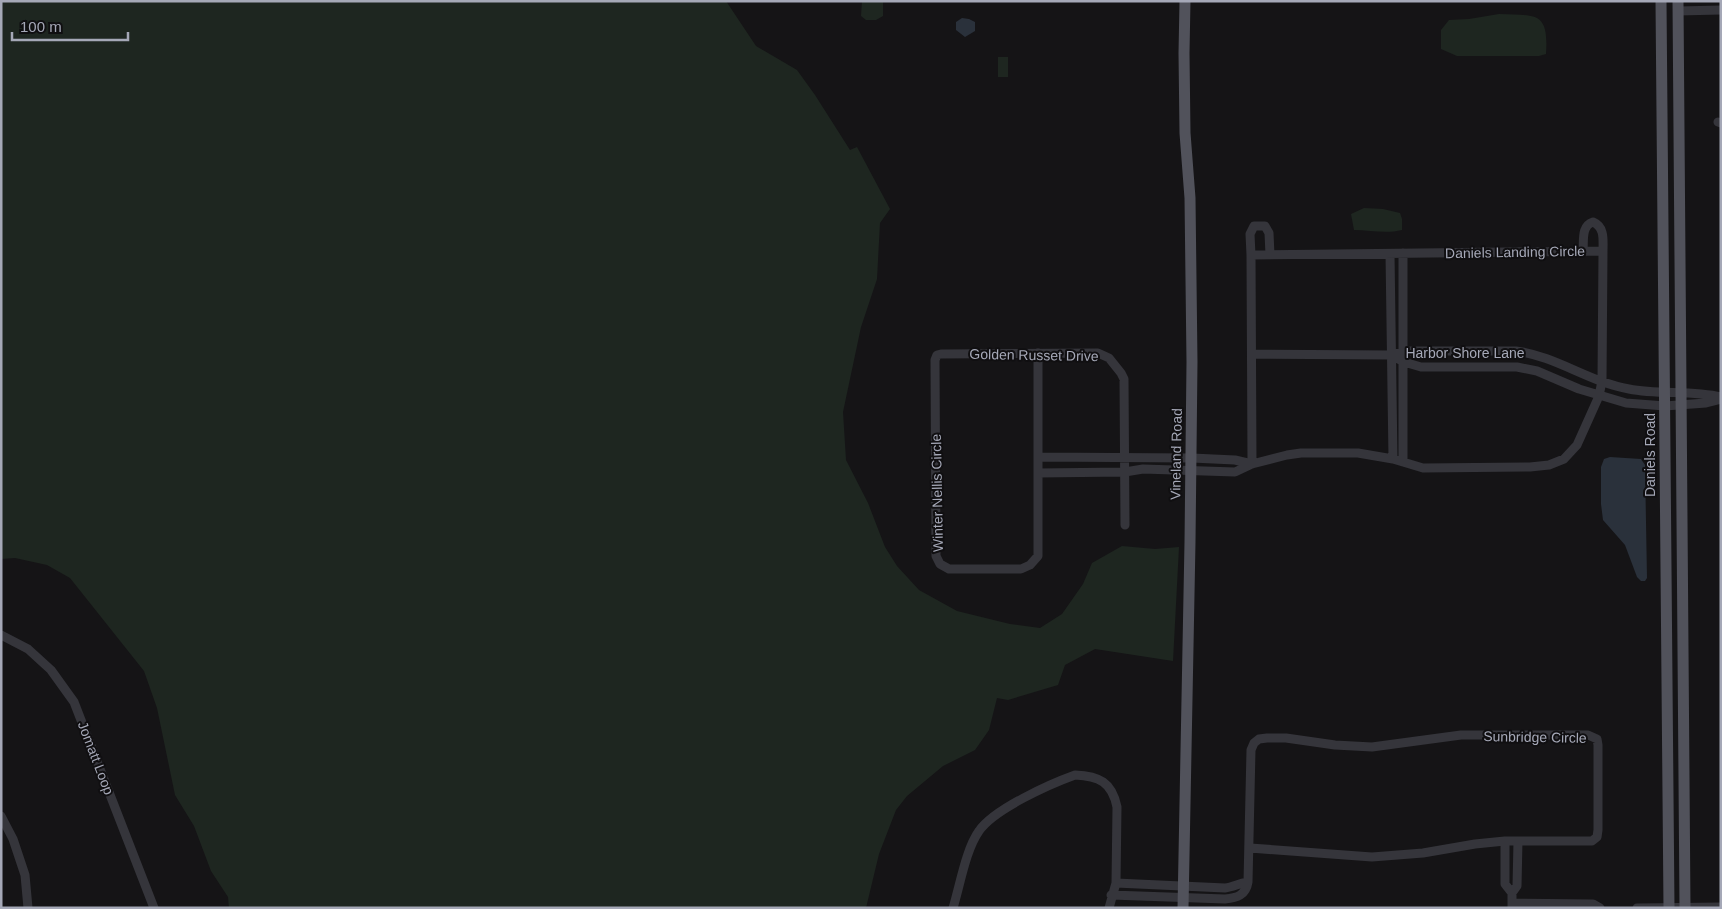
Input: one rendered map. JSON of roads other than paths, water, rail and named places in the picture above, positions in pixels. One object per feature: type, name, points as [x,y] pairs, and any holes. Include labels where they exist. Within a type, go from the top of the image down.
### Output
[{"type":"main road","name":"Vineland Road","points":[[1183,897],[1192,458],[1190,198],[1185,133],[1185,1]]},
{"type":"main road","name":"Daniels Road","points":[[1661,1],[1669,908]]},
{"type":"main road","points":[[1667,1],[1671,7],[1678,6],[1685,908]]},
{"type":"main road","points":[[1662,72],[1670,77],[1679,96]]},
{"type":"street","points":[[1678,6],[1721,10]]},
{"type":"street","points":[[1584,251],[1585,227],[1593,222],[1598,224],[1602,231],[1603,251]]},
{"type":"street","points":[[1252,464],[1251,230],[1254,226],[1265,226],[1269,233],[1270,255]]},
{"type":"street","name":"Daniels Landing Circle","points":[[1038,473],[1150,470],[1235,472],[1252,464],[1301,453],[1358,453],[1393,459],[1423,468],[1530,468],[1564,459],[1577,445],[1599,396],[1602,381],[1603,251],[1251,255]]},
{"type":"street","points":[[1403,253],[1403,462]]},
{"type":"street","points":[[1390,254],[1393,459]]},
{"type":"street","name":"Harbor Shore Lane","points":[[1252,354],[1391,355],[1404,351],[1516,351],[1533,353],[1602,381],[1628,389],[1665,393],[1681,399]]},
{"type":"street","name":"Winter Nellis Circle","points":[[937,355],[935,360],[936,556],[940,564],[949,569],[1021,569],[1030,565],[1038,556],[1038,353]]},
{"type":"street","name":"Golden Russet Drive","points":[[937,355],[1098,353],[1109,358],[1124,379],[1126,524]]},
{"type":"street","name":"Harbor Shore Lane","points":[[1391,355],[1404,362],[1421,367],[1517,367],[1537,371],[1579,389],[1626,403],[1665,406],[1681,399]]},
{"type":"street","points":[[1626,403],[1628,389]]},
{"type":"street","points":[[1681,399],[1706,403],[1721,398]]},
{"type":"street","name":"Daniels Landing Circle","points":[[1038,457],[1192,458],[1252,464]]},
{"type":"street","points":[[1150,458],[1150,470]]},
{"type":"street","points":[[1226,460],[1226,471]]},
{"type":"street","name":"Jomatt Loop","points":[[1,635],[28,650],[51,670],[74,702],[154,908]]},
{"type":"street","name":"Sunbridge Circle","points":[[1248,882],[1251,750],[1254,743],[1259,739],[1286,738],[1335,745],[1372,746],[1461,736],[1588,735],[1597,739],[1598,830],[1597,837],[1592,841],[1505,841],[1423,853],[1372,857],[1250,848]]},
{"type":"street","points":[[953,908],[971,845],[989,819],[1001,810],[1075,775],[1100,779],[1109,787],[1115,797],[1117,807],[1116,883],[1109,908]]},
{"type":"street","points":[[1,816],[14,838],[25,875],[28,908]]},
{"type":"street","points":[[1505,841],[1505,884],[1512,893]]},
{"type":"street","points":[[1518,841],[1517,886],[1512,893],[1512,906],[1593,904],[1600,908]]},
{"type":"street","points":[[1112,896],[1237,898],[1247,889],[1248,882],[1240,883],[1234,887],[1183,897],[1116,883]]},
{"type":"street","points":[[1225,888],[1225,899]]},
{"type":"street","points":[[1638,908],[1721,907]]}]
